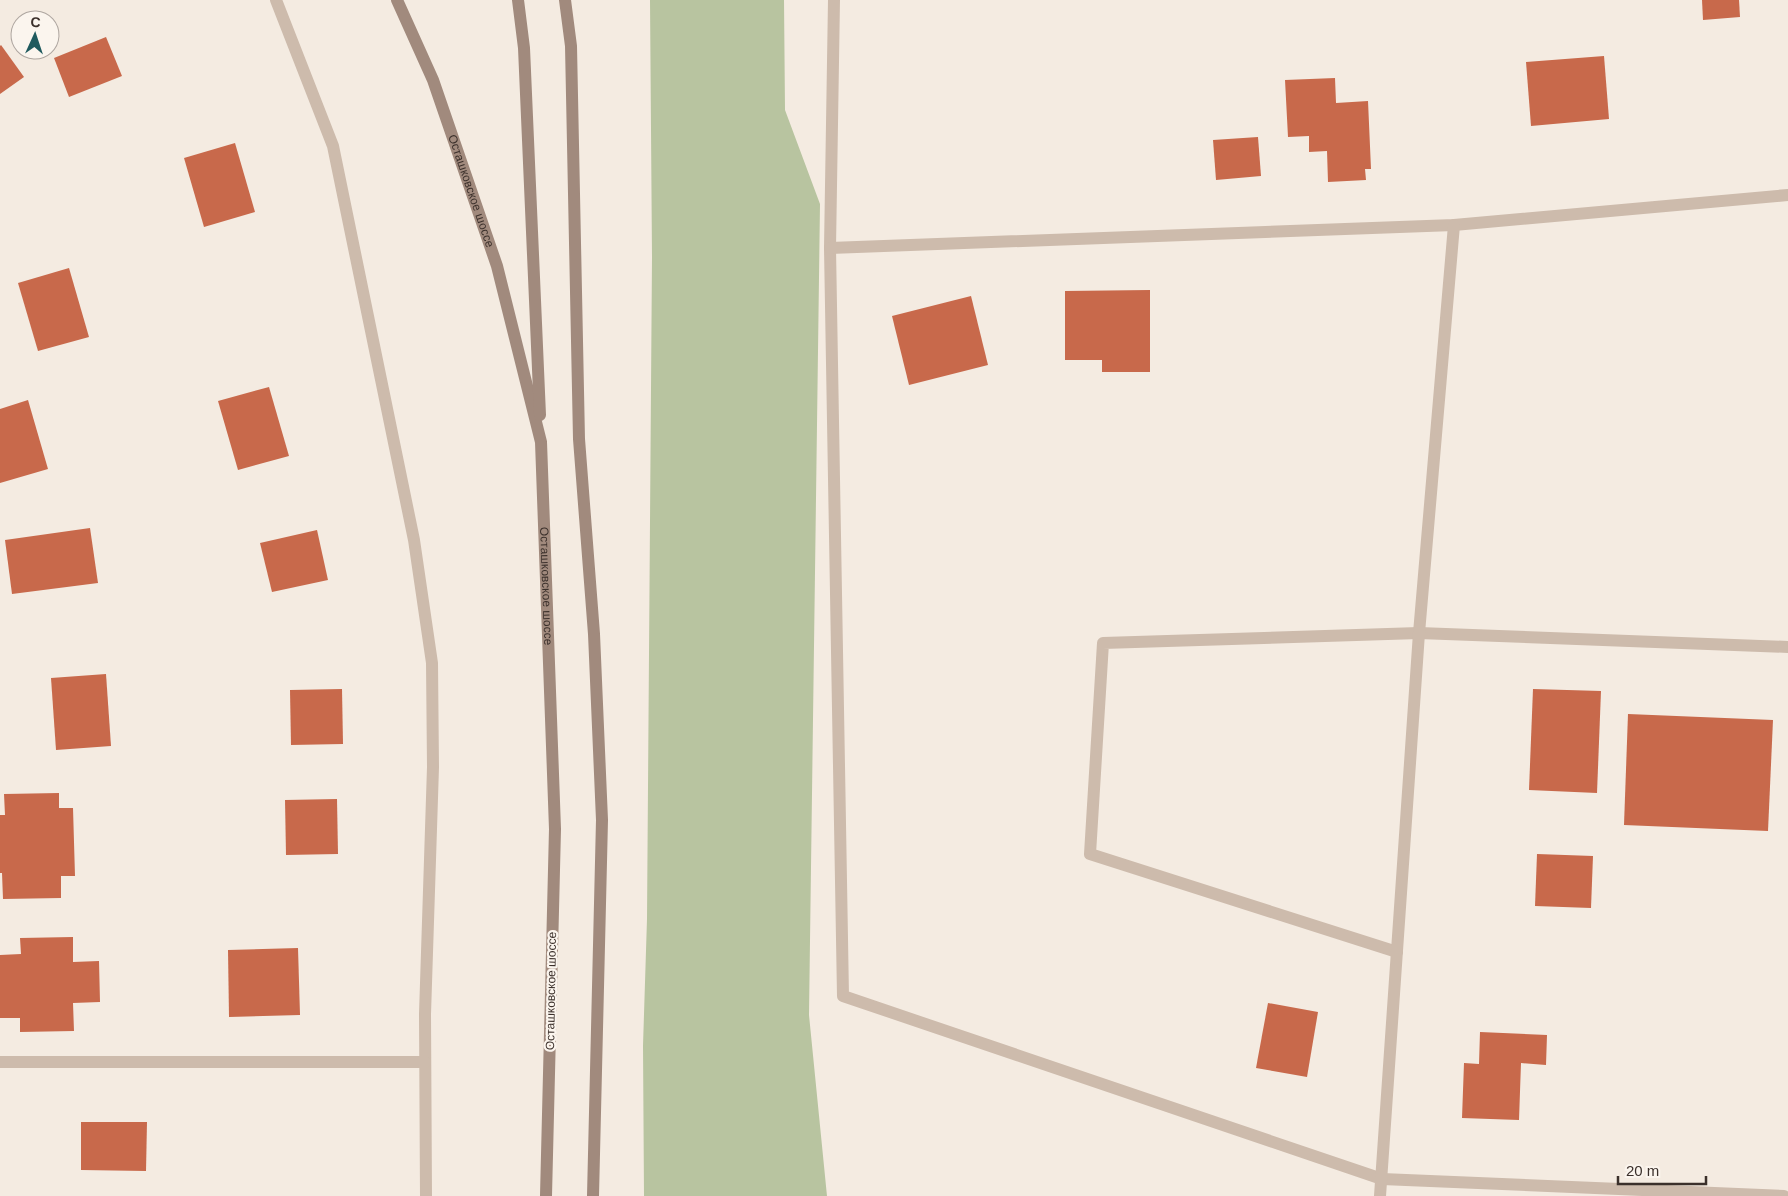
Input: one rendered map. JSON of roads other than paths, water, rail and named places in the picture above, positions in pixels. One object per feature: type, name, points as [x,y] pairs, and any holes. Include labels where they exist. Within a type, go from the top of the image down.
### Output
[{"type":"main road","name":"Осташковское шоссе","points":[[397,0],[434,80],[496,266],[541,442],[555,829],[546,1196]]},
{"type":"main road","points":[[518,0],[524,48],[541,442]]},
{"type":"main road","points":[[565,0],[571,46],[579,439],[594,634],[602,820],[593,1196]]},
{"type":"lane","points":[[276,0],[333,146],[414,540],[432,663],[433,767],[425,1062],[426,1196]]},
{"type":"lane","points":[[834,0],[830,248],[843,996],[1382,1179],[1784,1196]]},
{"type":"lane","points":[[830,248],[1454,225],[1788,195]]},
{"type":"lane","points":[[1380,1196],[1418,633],[1454,225]]},
{"type":"lane","points":[[1397,952],[1090,854],[1103,643],[1418,633],[1788,647]]},
{"type":"lane","points":[[0,1062],[425,1062]]}]
